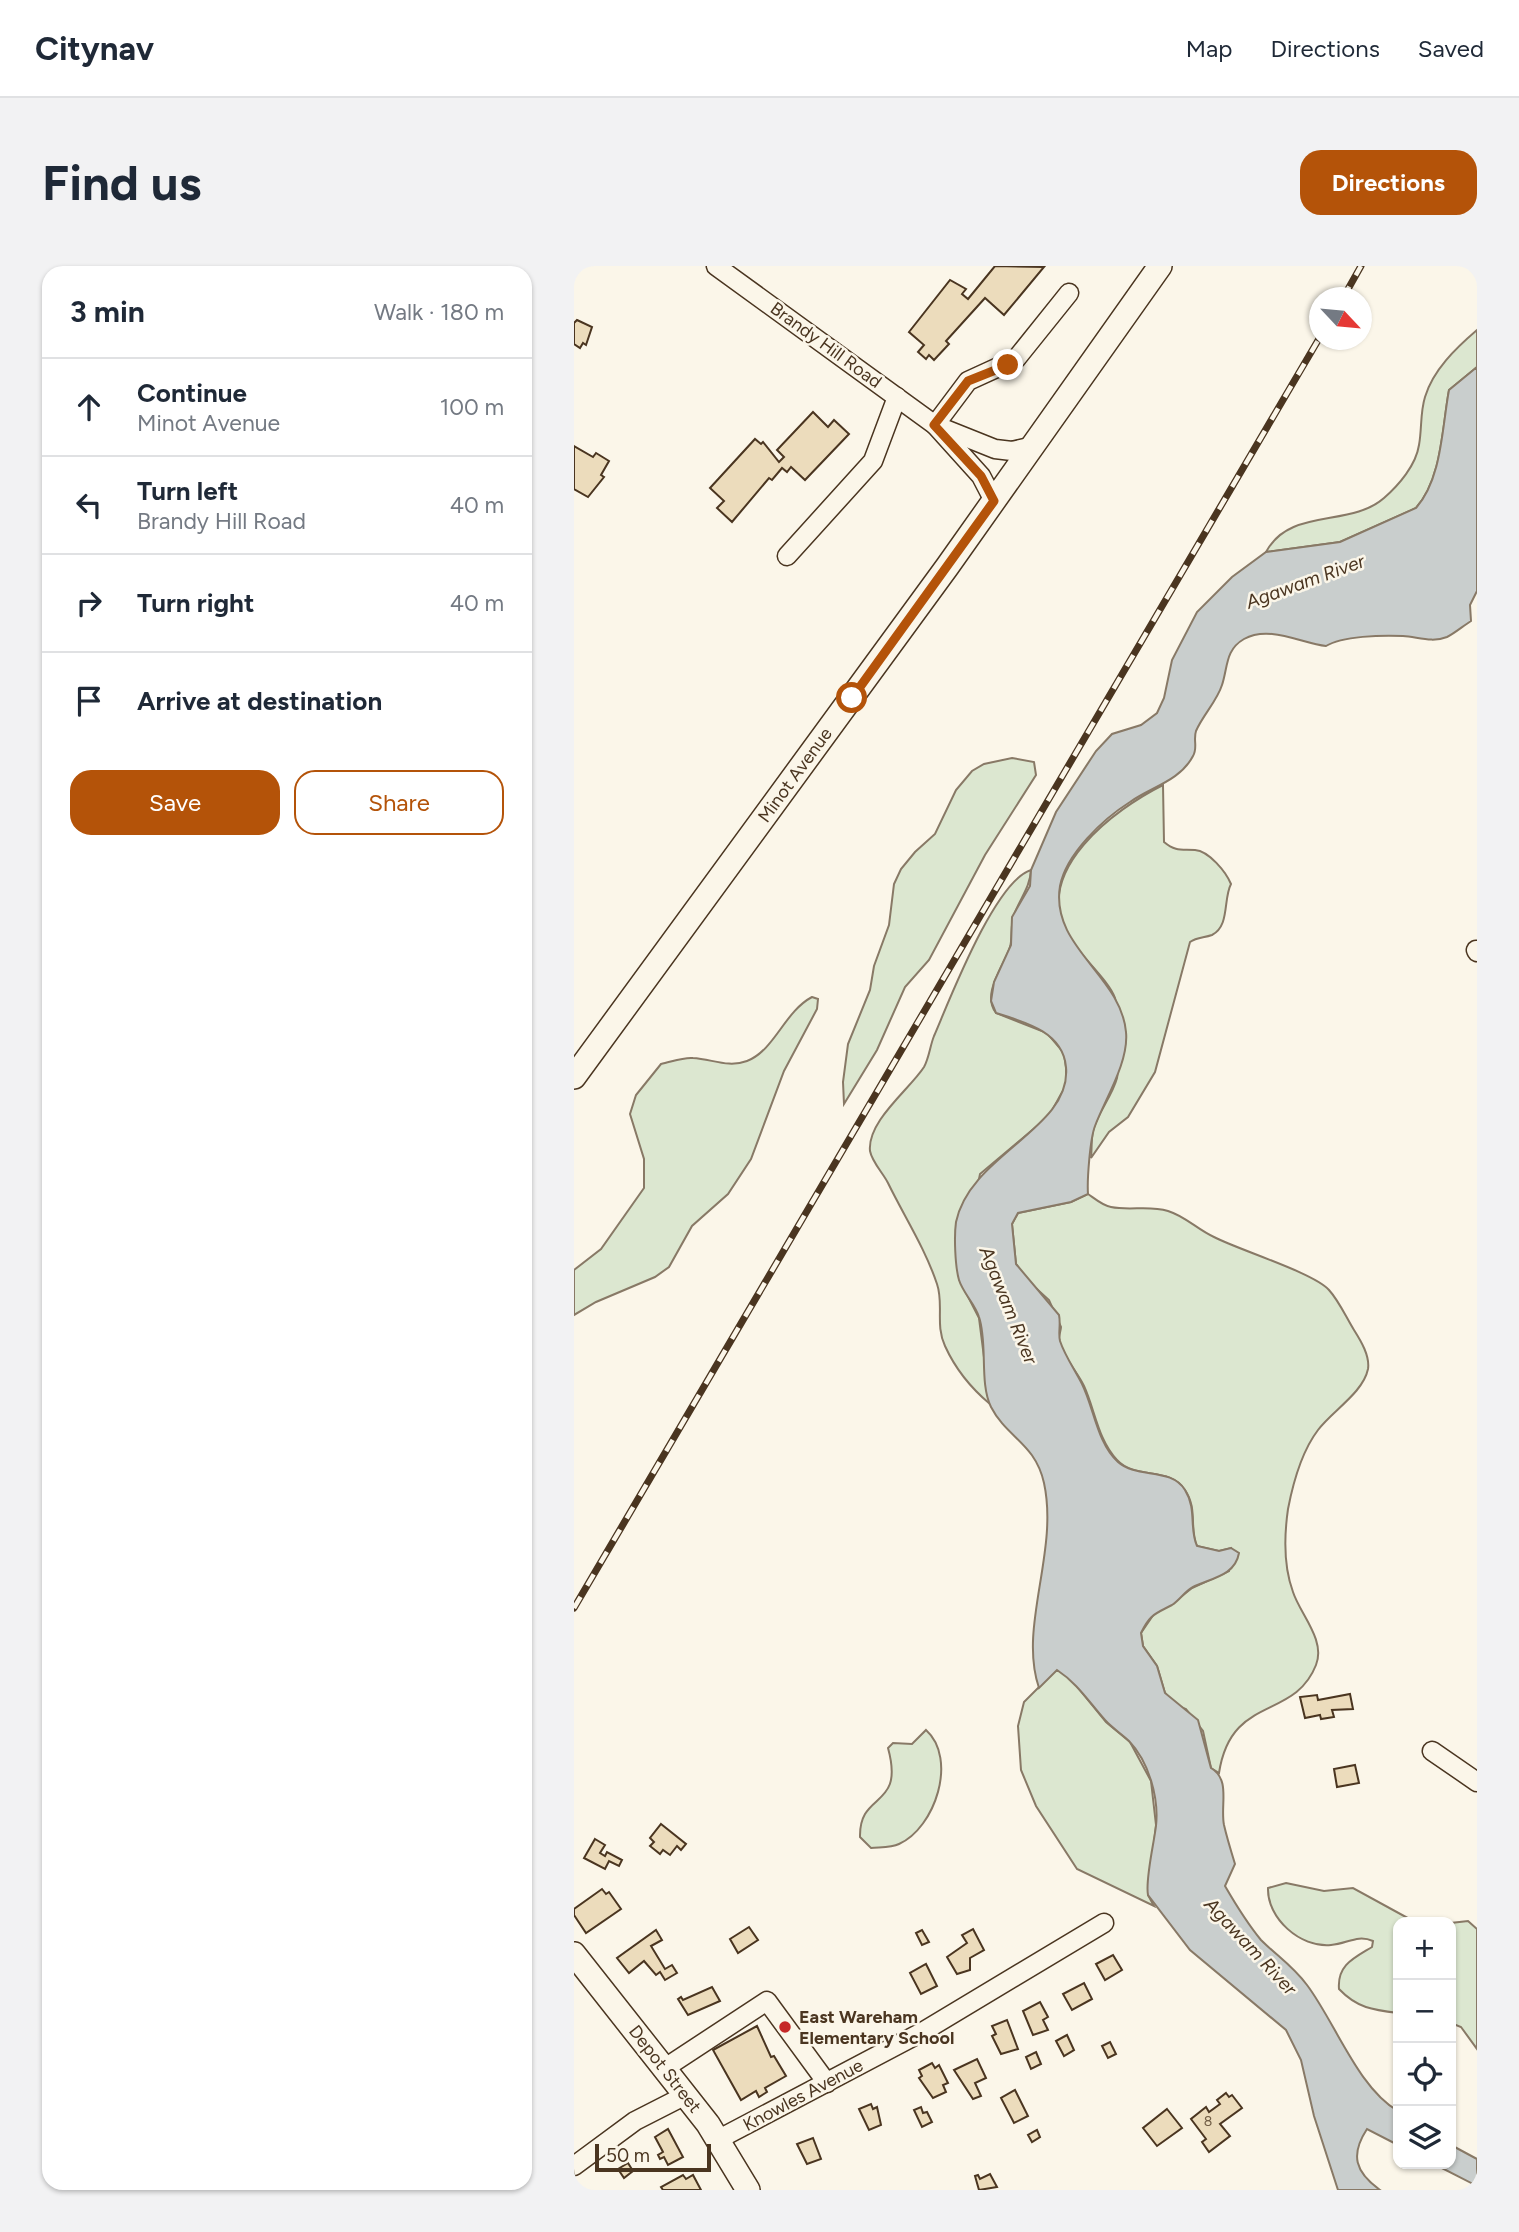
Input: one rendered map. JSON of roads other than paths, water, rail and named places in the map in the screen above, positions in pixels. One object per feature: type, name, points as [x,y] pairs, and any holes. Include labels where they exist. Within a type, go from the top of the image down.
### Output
[{"type":"main road","name":"Minot Avenue","points":[[574,1077],[1034,446],[1160,266]]},
{"type":"main road","name":"Depot Street","points":[[574,1954],[719,2139],[748,2190]]},
{"type":"street","name":"Brandy Hill Road","points":[[716,266],[934,425],[981,476],[994,501]]},
{"type":"street","points":[[934,425],[968,381],[1016,359],[1069,293]]},
{"type":"street","points":[[787,556],[873,461],[897,397]]},
{"type":"street","name":"Brandy Hill Road","points":[[934,425],[1000,450],[1034,446]]},
{"type":"street","points":[[1432,1751],[1477,1782]]},
{"type":"street","name":"Knowles Avenue","points":[[719,2139],[924,2031],[1104,1923]]},
{"type":"street","points":[[665,2068],[767,2001],[827,2083]]},
{"type":"street","points":[[574,2166],[635,2121],[686,2095]]},
{"type":"water","name":"Agawam River","points":[[1477,367],[1477,591],[1470,605],[1471,621],[1447,637],[1436,640],[1374,636],[1342,640],[1326,646],[1274,634],[1254,635],[1244,639],[1230,654],[1220,691],[1196,731],[1194,753],[1187,765],[1173,778],[1119,809],[1087,838],[1064,874],[1060,886],[1060,907],[1065,927],[1112,994],[1121,1012],[1126,1032],[1124,1056],[1093,1132],[1088,1194],[1071,1202],[1018,1213],[1012,1224],[1016,1264],[1059,1315],[1060,1341],[1082,1384],[1111,1454],[1126,1467],[1171,1478],[1179,1483],[1191,1504],[1193,1533],[1197,1546],[1219,1551],[1231,1548],[1239,1553],[1233,1567],[1190,1589],[1175,1603],[1150,1618],[1141,1633],[1143,1646],[1157,1666],[1165,1693],[1198,1720],[1211,1768],[1221,1779],[1224,1825],[1235,1864],[1225,1886],[1261,1940],[1307,1985],[1359,2071],[1371,2087],[1393,2107],[1393,2142],[1367,2129],[1358,2147],[1360,2170],[1380,2190],[1338,2190],[1314,2116],[1301,2060],[1286,2030],[1190,1950],[1148,1895],[1157,1815],[1154,1792],[1142,1759],[1129,1741],[1057,1670],[1039,1688],[1034,1665],[1033,1640],[1047,1536],[1044,1483],[1034,1459],[998,1418],[987,1397],[982,1327],[977,1312],[959,1280],[955,1228],[965,1198],[980,1178],[1038,1125],[1053,1108],[1064,1089],[1066,1067],[1058,1045],[1041,1030],[996,1013],[991,1001],[994,982],[1011,945],[1012,917],[1030,886],[1031,870],[1056,812],[1096,751],[1112,734],[1141,725],[1157,713],[1164,698],[1172,660],[1197,612],[1232,577],[1266,552],[1340,542],[1416,508],[1425,496],[1436,468],[1449,390]]},
{"type":"water","points":[[1456,2148],[1477,2159],[1477,2186],[1444,2169],[1456,2169]]},
{"type":"railway","points":[[1349,287],[1361,266]]},
{"type":"railway","points":[[574,1608],[1312,350]]},
{"type":"place","name":"East Wareham Elementary School","points":[[785,2027]]}]
